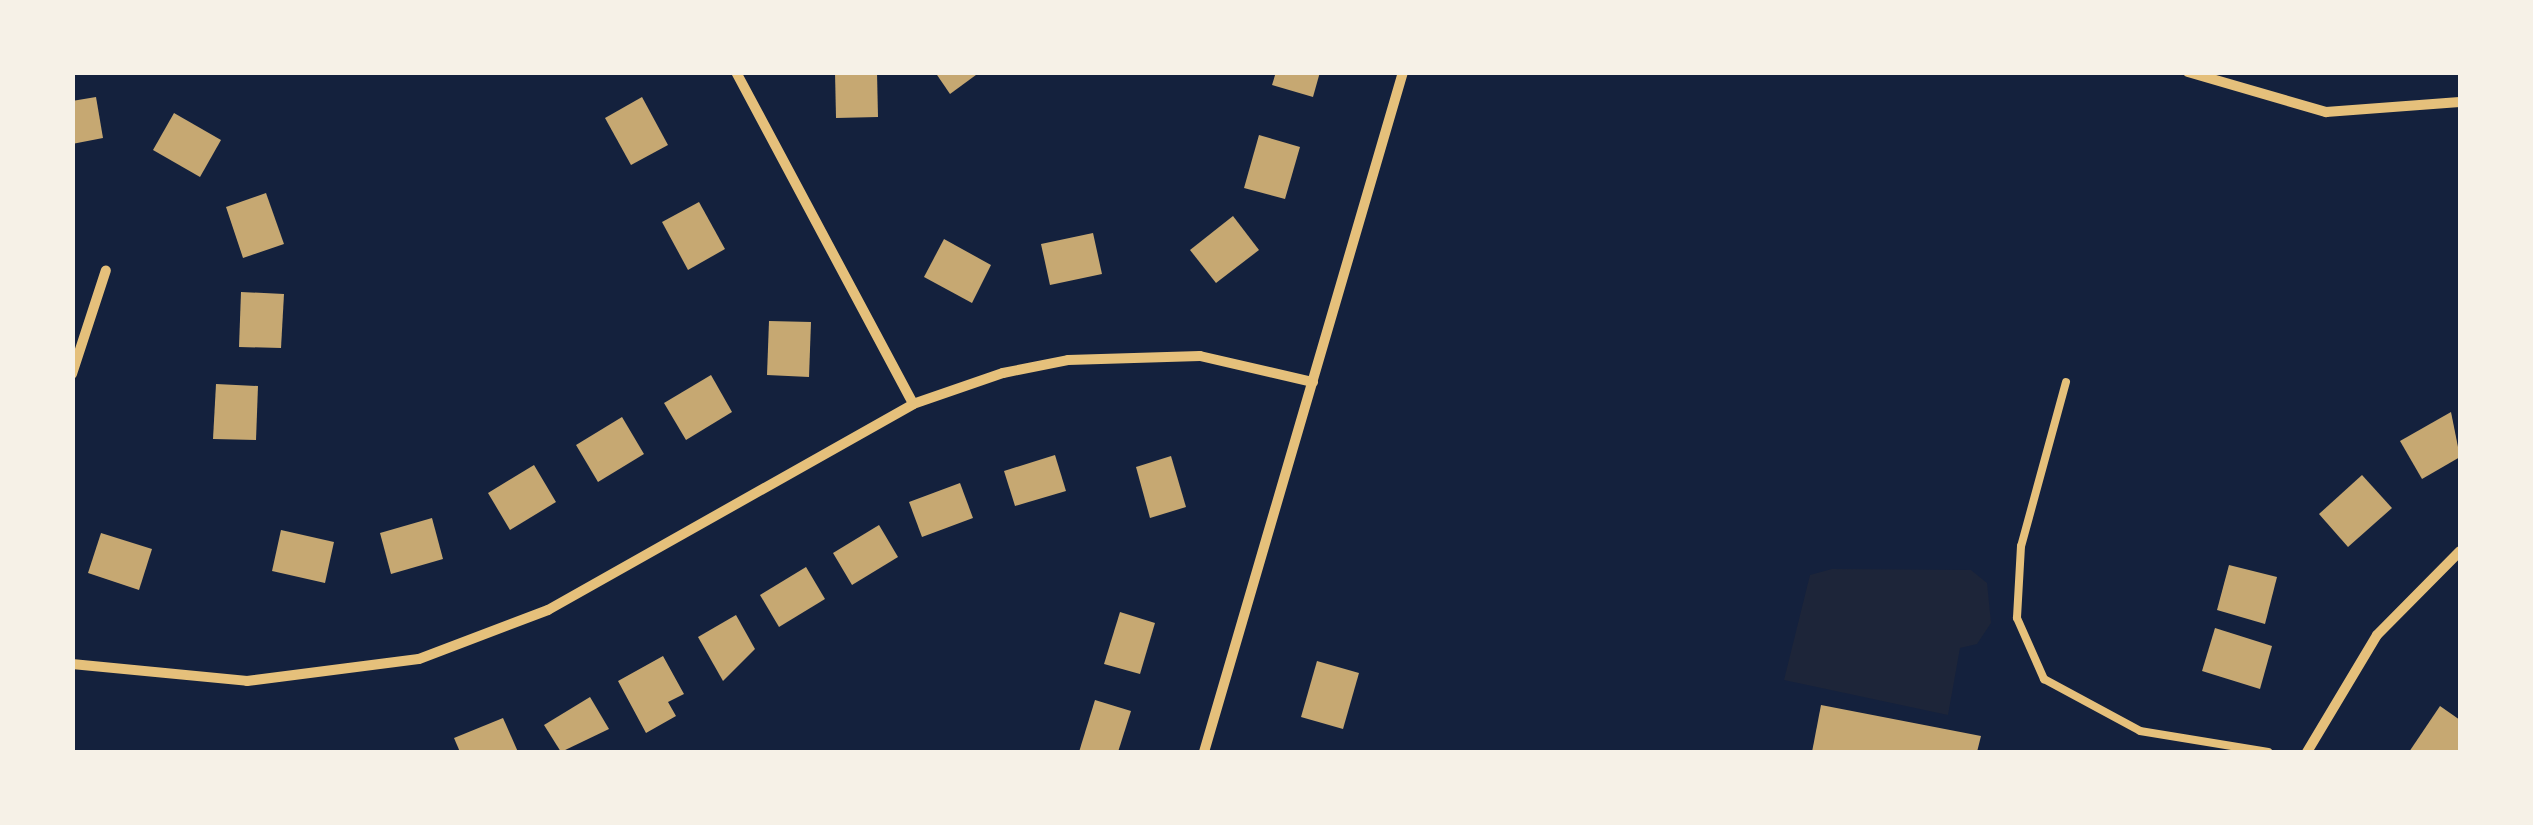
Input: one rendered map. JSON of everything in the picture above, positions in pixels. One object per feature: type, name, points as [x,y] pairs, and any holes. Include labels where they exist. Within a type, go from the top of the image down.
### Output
[{"type":"street","points":[[736,72],[913,404]]},
{"type":"street","points":[[1204,752],[1403,72]]},
{"type":"street","points":[[2188,72],[2326,112],[2460,102]]},
{"type":"street","points":[[72,374],[106,270]]},
{"type":"street","points":[[72,664],[247,681],[419,659],[548,610],[913,404],[1004,373],[1134,355],[1200,356],[1313,382]]},
{"type":"street","points":[[2307,752],[2377,635],[2460,551]]},
{"type":"lane","points":[[2066,382],[2021,546],[2017,618],[2044,679],[2140,731],[2268,752]]},
{"type":"shaded area","points":[[1832,569],[1971,570],[1987,583],[1991,623],[1977,644],[1960,648],[1948,715],[1784,680],[1810,575]]},
{"type":"building","points":[[835,72],[877,72],[878,117],[836,118]]},
{"type":"building","points":[[935,72],[980,72],[950,94]]},
{"type":"building","points":[[1276,72],[1320,72],[1313,97],[1272,85]]},
{"type":"building","points":[[96,97],[103,138],[72,144],[72,101]]},
{"type":"building","points":[[642,97],[668,145],[631,165],[605,118]]},
{"type":"building","points":[[174,113],[221,140],[200,177],[153,150]]},
{"type":"building","points":[[1259,135],[1300,147],[1285,199],[1244,188]]},
{"type":"building","points":[[266,193],[284,244],[243,258],[226,207]]},
{"type":"building","points":[[699,202],[725,249],[688,270],[662,222]]},
{"type":"building","points":[[1233,216],[1259,250],[1216,283],[1190,250]]},
{"type":"building","points":[[1093,233],[1102,274],[1050,285],[1041,244]]},
{"type":"building","points":[[944,239],[991,265],[972,303],[924,277]]},
{"type":"building","points":[[241,292],[284,294],[281,348],[239,347]]},
{"type":"building","points":[[769,321],[811,322],[809,377],[767,375]]},
{"type":"building","points":[[711,375],[732,412],[686,440],[664,403]]},
{"type":"building","points":[[216,384],[258,386],[256,440],[213,439]]},
{"type":"building","points":[[2451,412],[2460,457],[2422,479],[2400,441]]},
{"type":"building","points":[[622,417],[644,454],[598,482],[576,445]]},
{"type":"building","points":[[1055,455],[1066,491],[1015,506],[1004,471]]},
{"type":"building","points":[[1171,456],[1186,507],[1150,518],[1136,467]]},
{"type":"building","points":[[534,465],[556,502],[510,530],[488,493]]},
{"type":"building","points":[[2362,475],[2392,508],[2348,547],[2319,514]]},
{"type":"building","points":[[960,483],[973,518],[922,537],[909,502]]},
{"type":"building","points":[[432,518],[443,559],[391,574],[380,533]]},
{"type":"building","points":[[879,525],[898,557],[852,585],[833,553]]},
{"type":"building","points":[[281,530],[334,542],[325,583],[272,571]]},
{"type":"building","points":[[101,533],[152,549],[139,590],[88,573]]},
{"type":"building","points":[[2229,565],[2277,577],[2265,624],[2217,610]]},
{"type":"building","points":[[806,567],[825,599],[779,627],[760,595]]},
{"type":"building","points":[[1120,612],[1155,623],[1140,674],[1104,664]]},
{"type":"building","points":[[736,615],[755,649],[723,681],[698,637]]},
{"type":"building","points":[[2215,628],[2272,646],[2260,689],[2202,671]]},
{"type":"building","points":[[663,656],[684,694],[668,702],[676,716],[646,733],[618,681]]},
{"type":"building","points":[[1317,661],[1359,673],[1343,729],[1301,717]]},
{"type":"building","points":[[590,697],[609,729],[561,752],[544,725]]},
{"type":"building","points":[[1095,700],[1131,711],[1118,752],[1079,752]]},
{"type":"building","points":[[1821,705],[1981,736],[1977,752],[1812,752]]},
{"type":"building","points":[[2440,706],[2460,720],[2460,752],[2409,752]]},
{"type":"building","points":[[503,718],[518,752],[460,752],[454,738]]}]
